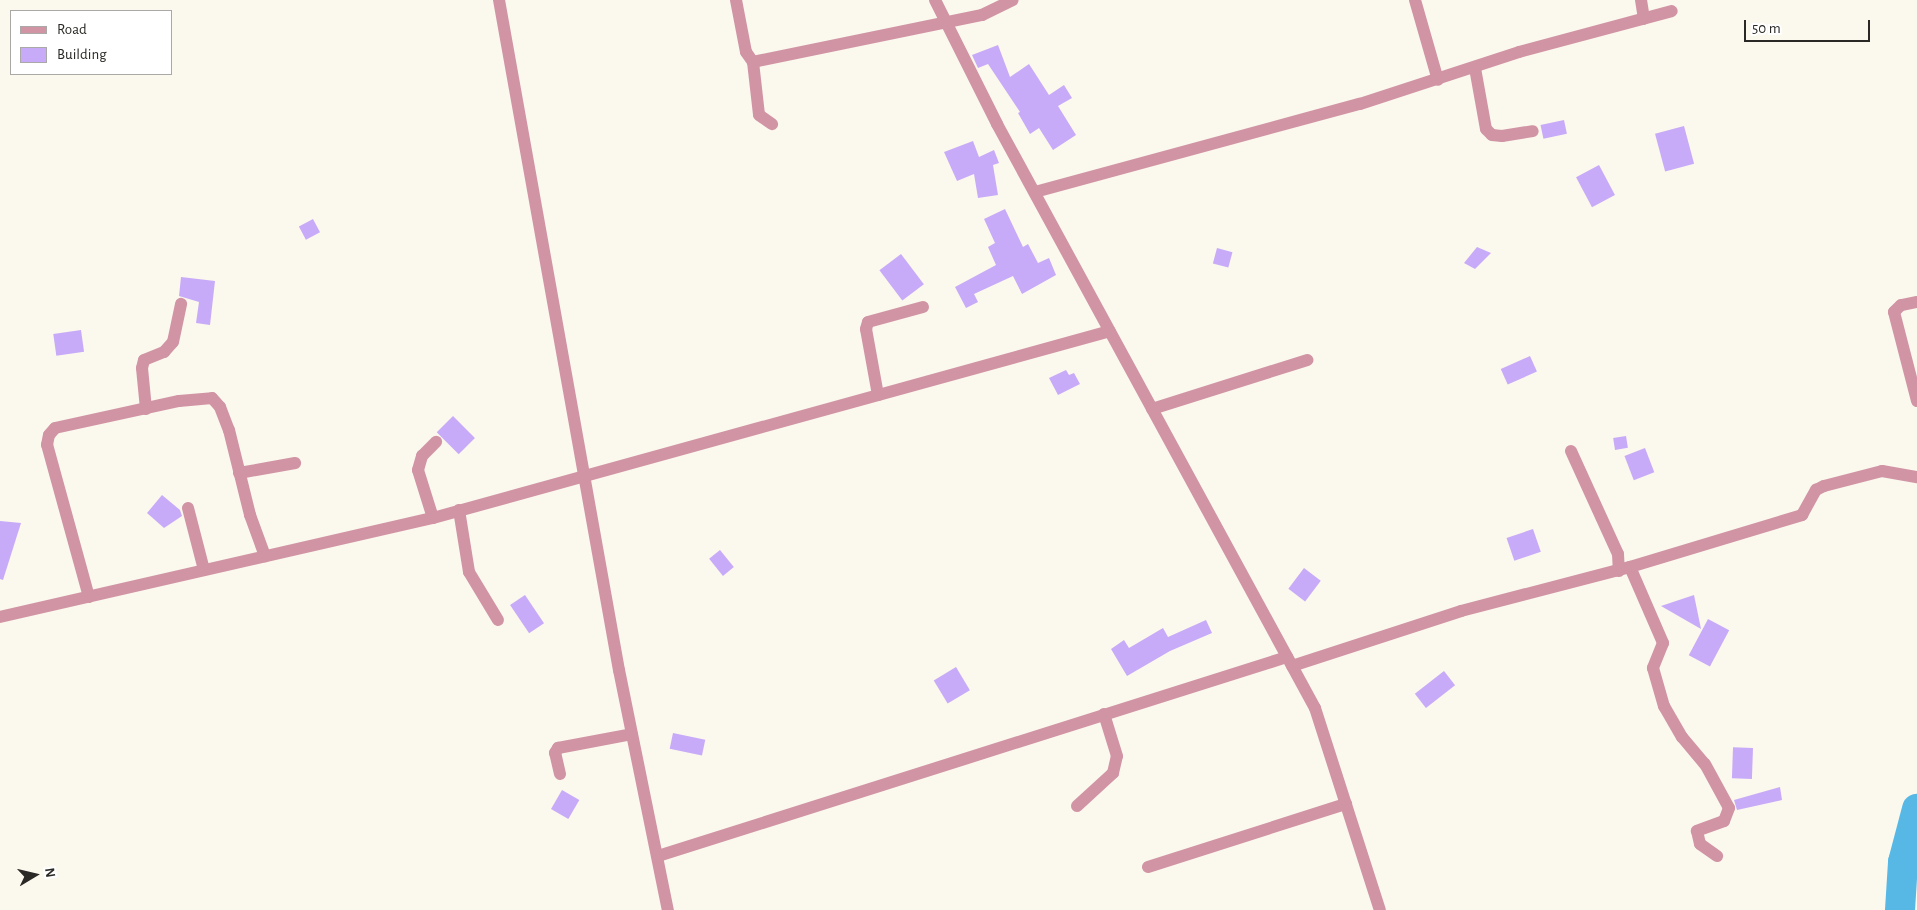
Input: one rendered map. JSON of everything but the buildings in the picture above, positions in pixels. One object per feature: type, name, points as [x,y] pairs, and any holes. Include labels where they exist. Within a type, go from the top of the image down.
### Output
[{"type":"street","points":[[498,0],[632,734],[668,910]]},
{"type":"street","points":[[736,0],[746,52],[753,62],[759,115],[772,124]]},
{"type":"street","points":[[935,0],[1035,192],[1315,708],[1380,910]]},
{"type":"street","points":[[753,62],[945,20],[982,15],[1013,0]]},
{"type":"street","points":[[1415,0],[1438,80]]},
{"type":"street","points":[[1641,0],[1644,19]]},
{"type":"street","points":[[1035,192],[1438,80],[1519,52],[1672,12]]},
{"type":"street","points":[[1476,68],[1486,129],[1492,136],[1533,131]]},
{"type":"street","points":[[1917,302],[1901,305],[1894,312],[1917,401]]},
{"type":"street","points":[[146,409],[142,368],[144,360],[164,352],[174,342],[181,304]]},
{"type":"street","points":[[878,395],[866,329],[868,322],[923,307]]},
{"type":"street","points":[[0,617],[433,518],[1110,331]]},
{"type":"street","points":[[1152,409],[1307,360]]},
{"type":"street","points":[[89,597],[47,445],[49,435],[55,428],[179,401],[212,398],[220,407],[229,430],[239,473],[265,556]]},
{"type":"street","points":[[433,518],[418,470],[422,456],[436,442]]},
{"type":"street","points":[[1571,451],[1624,569],[1663,643],[1653,668],[1664,706],[1682,737],[1705,764],[1729,808],[1724,821],[1698,831],[1700,844],[1717,856]]},
{"type":"street","points":[[239,473],[295,463]]},
{"type":"street","points":[[658,856],[1104,714],[1290,662],[1460,611],[1624,569],[1802,515],[1816,490],[1824,486],[1882,471],[1917,477]]},
{"type":"street","points":[[188,508],[204,570]]},
{"type":"street","points":[[459,510],[469,572],[498,620]]},
{"type":"street","points":[[1077,806],[1113,773],[1117,756],[1104,714]]},
{"type":"street","points":[[560,774],[555,753],[558,748],[632,734]]},
{"type":"street","points":[[1148,867],[1346,804]]},
{"type":"waterway","points":[[1900,910],[1903,862],[1917,809]]}]
